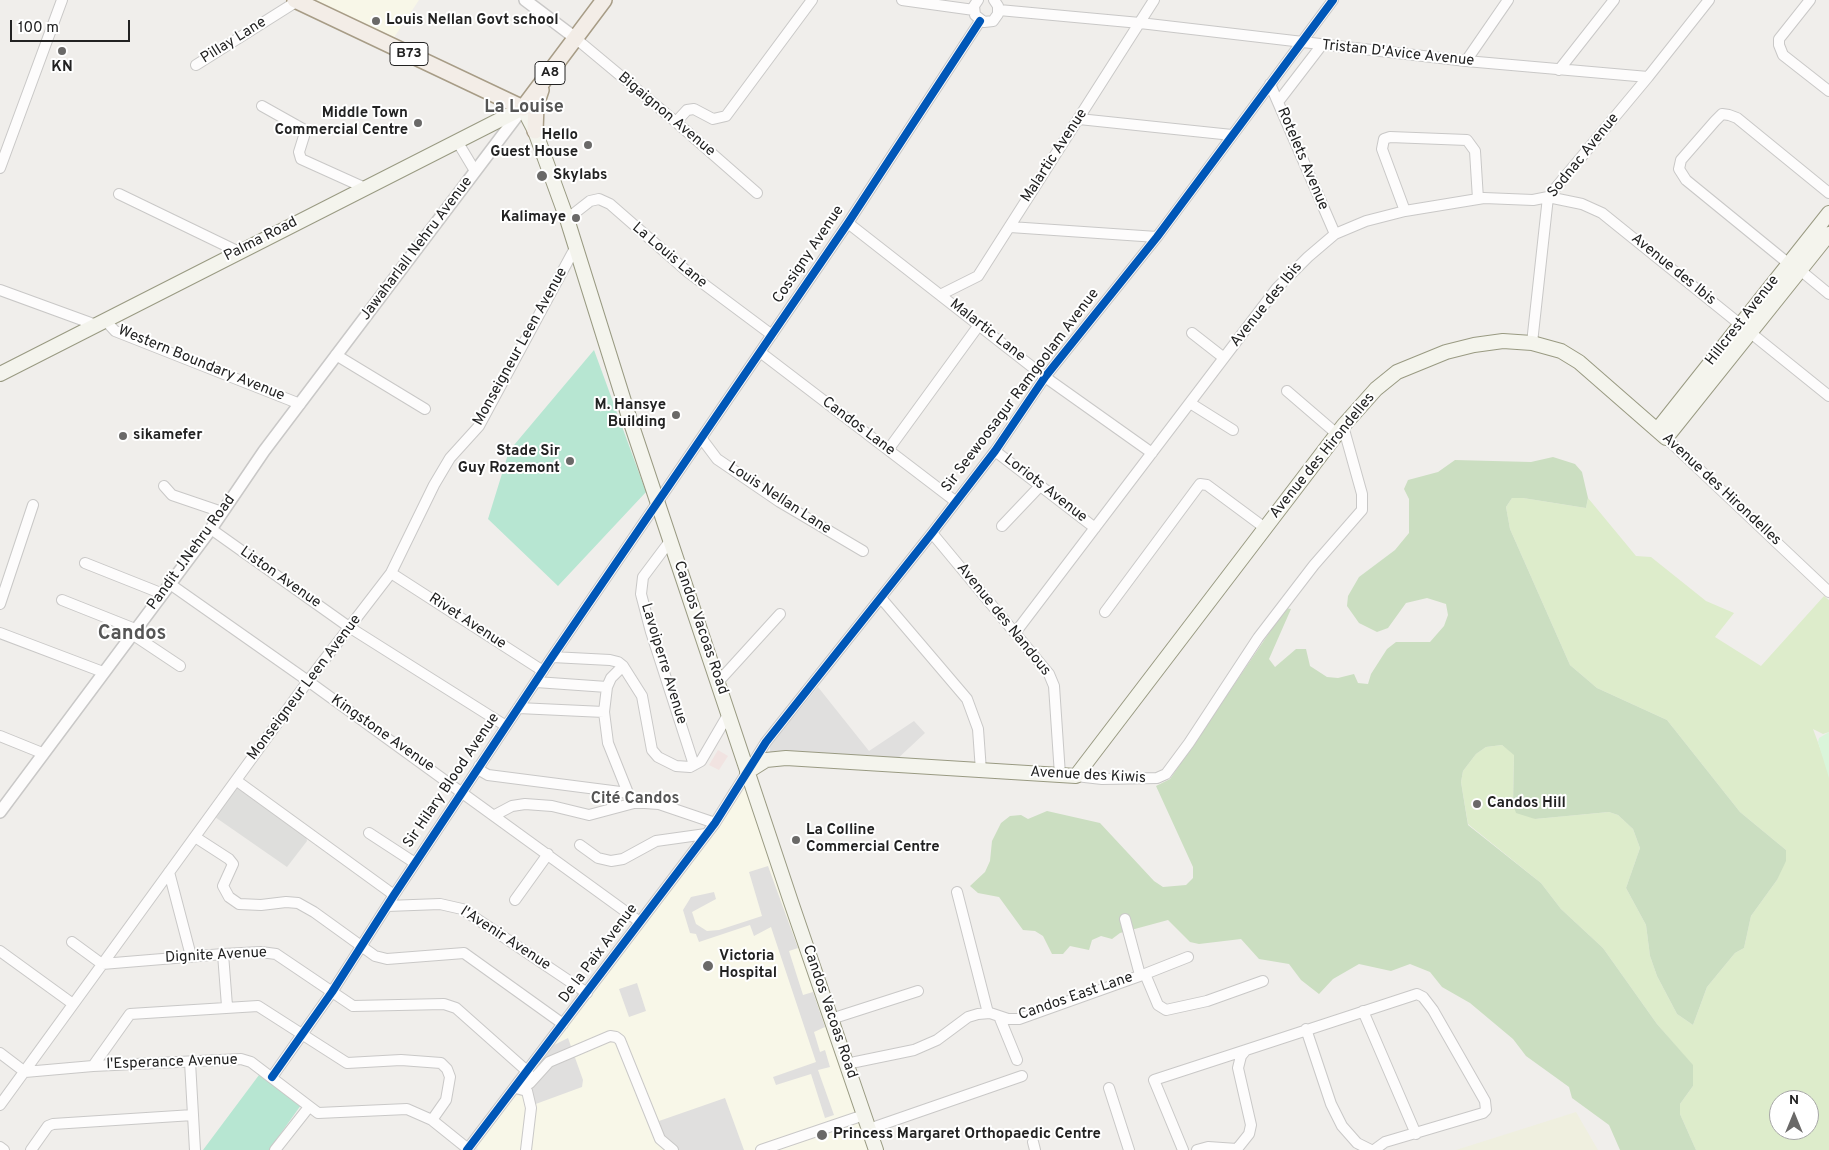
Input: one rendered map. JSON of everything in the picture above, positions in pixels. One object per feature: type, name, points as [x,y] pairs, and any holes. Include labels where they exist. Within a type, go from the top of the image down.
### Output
[{"type":"main road","name":"B73","points":[[297,0],[523,108]]},
{"type":"main road","name":"A8","points":[[523,108],[604,0]]},
{"type":"main road","points":[[535,131],[537,97],[547,78]]},
{"type":"main road","name":"Candos Vacoas Road","points":[[523,108],[535,131],[567,219],[670,541],[719,681],[747,772],[876,1150]]},
{"type":"main road","name":"Palma Road","points":[[0,374],[364,187],[523,108]]},
{"type":"main road","name":"Hillcrest Avenue","points":[[1662,434],[1794,267],[1829,213]]},
{"type":"main road","name":"Hillcrest Avenue","points":[[1794,267],[1829,234]]},
{"type":"main road","name":"Avenue des Hirondelles","points":[[1076,776],[1340,430],[1376,389],[1397,372],[1418,363],[1474,345],[1503,341],[1532,343],[1561,351],[1579,362],[1662,434]]},
{"type":"main road","name":"Avenue des Kiwis","points":[[747,772],[766,760],[786,758],[1076,776]]},
{"type":"street","points":[[0,168],[62,0]]},
{"type":"street","name":"Pillay Lane","points":[[196,65],[297,0]]},
{"type":"street","points":[[525,0],[574,38]]},
{"type":"street","points":[[676,122],[687,110],[694,109],[713,118],[726,116],[812,0]]},
{"type":"street","points":[[902,0],[974,10]]},
{"type":"street","points":[[974,10],[978,0]]},
{"type":"street","points":[[974,10],[980,21],[993,21],[999,10],[994,0]]},
{"type":"street","name":"Malartic Avenue","points":[[940,295],[978,276],[1154,0]]},
{"type":"street","name":"Sir Seewoosagur Ramgoolam Avenue","points":[[747,772],[766,742],[995,451],[1045,376],[1157,237],[1333,0]]},
{"type":"street","points":[[1466,61],[1508,0]]},
{"type":"street","points":[[1559,70],[1614,0]]},
{"type":"street","name":"Sodnac Avenue","points":[[1532,343],[1548,197],[1709,0]]},
{"type":"street","points":[[1810,0],[1782,34],[1779,39],[1779,45],[1783,55],[1829,91]]},
{"type":"street","name":"Tristan D'Avice Avenue","points":[[999,10],[1140,23],[1302,44],[1466,61],[1648,77]]},
{"type":"street","name":"Cossigny Avenue","points":[[658,503],[848,224],[980,21]]},
{"type":"street","name":"Bigaignon Avenue","points":[[574,38],[676,122],[757,194]]},
{"type":"street","points":[[1278,102],[1321,46]]},
{"type":"street","name":"Rotelets Avenue","points":[[1270,84],[1335,234]]},
{"type":"street","points":[[262,106],[303,129],[304,136],[299,152],[301,159],[364,187]]},
{"type":"street","name":"Jawaharlall Nehru Avenue","points":[[310,390],[523,108]]},
{"type":"street","points":[[1829,193],[1737,118],[1729,114],[1722,114],[1715,120],[1681,160],[1679,169],[1686,180],[1829,294]]},
{"type":"street","points":[[1079,119],[1232,135]]},
{"type":"street","points":[[1405,211],[1382,149],[1384,139],[1390,136],[1467,140],[1475,151],[1478,199]]},
{"type":"street","points":[[457,141],[475,171]]},
{"type":"street","points":[[119,194],[239,252]]},
{"type":"street","name":"Avenue des Ibis","points":[[1016,633],[1278,288],[1308,257],[1335,234],[1366,221],[1405,211],[1478,199],[1532,200],[1548,197],[1570,200],[1602,214],[1829,396]]},
{"type":"street","name":"La Louis Lane","points":[[567,219],[590,201],[599,199],[610,204],[689,273],[772,335]]},
{"type":"street","name":"Malartic Lane","points":[[848,224],[1045,376],[1152,453]]},
{"type":"street","points":[[1010,227],[1157,237]]},
{"type":"street","name":"Monseigneur Leen Avenue","points":[[0,1105],[237,781],[308,680],[391,573],[441,473],[479,426],[575,248]]},
{"type":"street","name":"Western Boundary Avenue","points":[[0,290],[100,322],[115,331],[300,404]]},
{"type":"street","points":[[888,450],[980,326]]},
{"type":"street","points":[[1192,333],[1224,358]]},
{"type":"street","name":"Candos Lane","points":[[760,352],[955,501]]},
{"type":"street","points":[[336,355],[425,409]]},
{"type":"street","name":"Pandit J.Nehru Road","points":[[0,812],[211,529],[264,451],[310,390]]},
{"type":"street","points":[[1287,391],[1340,430]]},
{"type":"street","points":[[1190,403],[1233,430]]},
{"type":"street","name":"Avenue des Kiwis","points":[[1076,776],[1102,779],[1157,778],[1166,774],[1189,743],[1258,638],[1314,565],[1362,510],[1362,494],[1340,430]]},
{"type":"street","name":"Avenue des Hirondelles","points":[[1662,434],[1829,592]]},
{"type":"street","name":"Louis Nellan Lane","points":[[702,439],[717,459],[780,502],[863,551]]},
{"type":"street","name":"Loriots Avenue","points":[[995,451],[1095,528]]},
{"type":"street","points":[[1105,612],[1200,484],[1207,485],[1265,528]]},
{"type":"street","points":[[164,486],[172,495],[222,512]]},
{"type":"street","points":[[1002,526],[1040,486]]},
{"type":"street","name":"Sir Hilary Blood Avenue","points":[[272,1077],[362,948],[462,791],[658,503]]},
{"type":"street","points":[[0,604],[33,504]]},
{"type":"street","name":"Liston Avenue","points":[[211,529],[349,627],[506,726]]},
{"type":"street","name":"Avenue des Nandous","points":[[932,533],[1044,666],[1054,686],[1060,775]]},
{"type":"street","name":"Lavoiperre Avenue","points":[[670,541],[643,578],[641,594],[651,632],[694,765]]},
{"type":"street","name":"Kingstone Avenue","points":[[85,563],[166,589],[308,680],[640,922]]},
{"type":"street","name":"Rivet Avenue","points":[[391,573],[543,671]]},
{"type":"street","points":[[881,598],[967,699],[978,729],[981,771]]},
{"type":"street","points":[[62,600],[134,632],[180,666]]},
{"type":"street","points":[[719,681],[780,614]]},
{"type":"street","points":[[0,633],[103,672]]},
{"type":"street","points":[[552,657],[610,660],[624,666],[642,696],[652,750],[658,757],[676,766],[694,765],[704,757],[729,712]]},
{"type":"street","points":[[624,666],[611,678],[607,688],[604,712],[608,743],[628,793],[634,803]]},
{"type":"street","points":[[536,682],[607,688]]},
{"type":"street","points":[[518,708],[604,712]]},
{"type":"street","points":[[0,736],[42,754]]},
{"type":"street","points":[[479,766],[481,771],[488,775],[628,793]]},
{"type":"street","name":"De la Paix Avenue","points":[[470,1149],[715,823],[747,772]]},
{"type":"street","points":[[237,781],[394,895]]},
{"type":"street","points":[[495,815],[512,806],[525,804],[552,806],[589,814],[634,803],[659,804],[715,823]]},
{"type":"street","points":[[369,833],[415,863]]},
{"type":"street","points":[[580,845],[598,858],[611,861],[623,859],[656,841],[706,834]]},
{"type":"street","points":[[195,837],[220,851],[233,864],[223,886],[229,897],[239,904],[298,903],[314,912],[362,948],[375,956],[387,959],[464,953],[563,1024]]},
{"type":"street","points":[[516,900],[548,854]]},
{"type":"street","points":[[169,872],[191,956]]},
{"type":"street","points":[[846,1064],[914,1050],[937,1040],[968,1018],[988,1013],[957,892]]},
{"type":"street","name":"l'Avenir Avenue","points":[[387,906],[440,904],[462,909],[587,993]]},
{"type":"street","points":[[1125,919],[1142,974],[1188,957]]},
{"type":"street","points":[[72,942],[102,964]]},
{"type":"street","points":[[0,951],[73,1004]]},
{"type":"street","name":"Dignite Avenue","points":[[102,964],[223,954],[261,952],[276,954],[353,1006],[360,1008],[444,1004],[456,1008],[528,1072]]},
{"type":"street","points":[[223,954],[227,1006]]},
{"type":"street","name":"Candos East Lane","points":[[988,1013],[1008,1020],[1036,1015],[1142,974],[1158,1005],[1166,1010],[1207,1001],[1263,981]]},
{"type":"street","points":[[831,1019],[918,991]]},
{"type":"street","points":[[1183,1150],[1154,1080],[1306,1029],[1417,994],[1423,997],[1433,1010],[1487,1106],[1483,1113],[1385,1142],[1372,1150],[1357,1142],[1342,1126],[1331,1104],[1306,1029]]},
{"type":"street","points":[[93,1066],[130,1014],[227,1006],[258,1006],[347,1063],[400,1060],[441,1063],[447,1069],[450,1077],[446,1100],[432,1120]]},
{"type":"street","points":[[1363,1011],[1416,1134]]},
{"type":"street","points":[[999,1016],[1017,1060]]},
{"type":"street","points":[[516,1088],[530,1083],[549,1062],[610,1036],[616,1037],[620,1040],[664,1150]]},
{"type":"street","points":[[1197,1150],[1208,1147],[1237,1150],[1249,1134],[1251,1124],[1238,1068],[1241,1056],[1246,1050]]},
{"type":"street","points":[[0,1053],[25,1072]]},
{"type":"street","name":"l'Esperance Avenue","points":[[25,1072],[93,1066],[241,1059],[251,1062],[318,1113],[407,1109],[432,1120],[470,1149]]},
{"type":"street","points":[[190,1062],[195,1150]]},
{"type":"street","points":[[869,1129],[1022,1076]]},
{"type":"street","points":[[516,1088],[527,1092],[531,1108],[526,1150]]},
{"type":"street","points":[[1109,1088],[1129,1150]]},
{"type":"street","points":[[276,1150],[309,1107]]},
{"type":"street","points":[[31,1150],[48,1126],[58,1123],[193,1115]]},
{"type":"street","points":[[761,1150],[864,1115]]},
{"type":"street","points":[[660,1139],[673,1150]]},
{"type":"street","points":[[0,1147],[4,1150]]},
{"type":"shaded area","name":"Louis Nellan Govt school","points":[[305,0],[419,0],[391,42]]},
{"type":"shaded area","points":[[818,687],[869,751],[914,721],[925,733],[894,762],[770,755],[770,746]]},
{"type":"shaded area","points":[[718,750],[728,756],[719,770],[709,765]]},
{"type":"shaded area","points":[[238,787],[306,836],[307,841],[287,867],[215,817]]},
{"type":"shaded area","name":"Victoria Hospital","points":[[744,787],[870,1150],[478,1150],[476,1144]]},
{"type":"shaded area","points":[[768,866],[798,948],[789,951],[803,995],[813,992],[825,1027],[814,1032],[820,1052],[825,1050],[830,1067],[818,1070],[834,1115],[825,1118],[811,1074],[776,1085],[773,1077],[816,1062],[771,927],[754,936],[750,925],[699,942],[696,934],[690,933],[683,910],[691,897],[714,892],[716,899],[692,912],[696,924],[707,931],[719,930],[762,916],[749,872]]},
{"type":"shaded area","points":[[637,983],[646,1011],[629,1017],[619,989]]},
{"type":"shaded area","points":[[568,1038],[583,1080],[582,1087],[533,1105],[530,1096],[516,1095],[554,1045]]},
{"type":"shaded area","points":[[725,1098],[744,1150],[669,1150],[659,1121]]},
{"type":"green space","name":"Stade Sir Guy Rozemont","points":[[594,350],[646,492],[558,586],[488,519],[509,451]]},
{"type":"green space","points":[[1553,457],[1575,464],[1582,472],[1588,498],[1586,508],[1523,498],[1512,498],[1506,507],[1510,529],[1570,665],[1597,688],[1667,720],[1740,812],[1786,850],[1786,861],[1777,880],[1751,916],[1744,948],[1735,953],[1707,987],[1693,1025],[1677,1014],[1657,976],[1650,956],[1646,925],[1626,888],[1640,848],[1633,829],[1618,815],[1609,812],[1535,819],[1516,813],[1513,804],[1514,755],[1502,745],[1486,747],[1476,754],[1463,771],[1461,782],[1468,825],[1541,883],[1561,909],[1603,948],[1657,1024],[1693,1065],[1693,1086],[1680,1104],[1680,1114],[1696,1150],[1620,1150],[1609,1125],[1572,1098],[1569,1087],[1526,1056],[1513,1039],[1470,1003],[1442,987],[1430,972],[1410,964],[1391,971],[1359,964],[1333,979],[1319,994],[1301,980],[1289,964],[1259,959],[1241,939],[1199,944],[1190,942],[1168,920],[1120,933],[1112,939],[1101,936],[1092,940],[1089,950],[1070,946],[1063,954],[1052,954],[1043,936],[1035,931],[1023,930],[999,897],[978,893],[970,886],[985,872],[990,861],[992,841],[1001,823],[1010,816],[1021,815],[1028,819],[1047,811],[1100,823],[1154,881],[1163,887],[1186,885],[1193,878],[1193,867],[1156,786],[1170,779],[1286,608],[1291,609],[1269,659],[1275,667],[1296,649],[1306,649],[1310,666],[1327,677],[1338,678],[1354,674],[1358,683],[1368,684],[1371,674],[1387,649],[1396,642],[1430,642],[1444,626],[1448,615],[1446,604],[1427,598],[1406,603],[1388,628],[1377,632],[1359,623],[1347,606],[1348,596],[1359,577],[1395,550],[1409,533],[1409,499],[1404,489],[1408,480],[1438,472],[1455,460],[1531,462]]},
{"type":"green space","points":[[1512,498],[1586,508],[1588,498],[1636,556],[1651,557],[1706,601],[1734,613],[1715,637],[1761,666],[1824,596],[1829,600],[1829,732],[1823,734],[1813,729],[1829,772],[1829,1150],[1696,1150],[1680,1114],[1680,1104],[1693,1086],[1692,1065],[1657,1024],[1603,948],[1561,909],[1541,883],[1468,824],[1461,782],[1463,771],[1476,754],[1486,747],[1502,745],[1514,754],[1513,803],[1535,819],[1609,812],[1618,815],[1633,829],[1640,848],[1626,888],[1646,925],[1650,956],[1657,976],[1677,1014],[1693,1025],[1707,987],[1735,953],[1744,948],[1751,916],[1777,880],[1786,850],[1740,812],[1667,720],[1597,688],[1570,665],[1510,529],[1506,507]]},
{"type":"green space","points":[[1829,732],[1829,778],[1818,742],[1819,738]]},
{"type":"green space","points":[[259,1075],[301,1105],[269,1150],[203,1150]]},
{"type":"green space","points":[[1576,1112],[1598,1150],[1456,1150]]},
{"type":"cycle path","points":[[467,1150],[715,823],[766,742],[995,451],[1045,377],[1157,237],[1333,0]]},
{"type":"cycle path","points":[[272,1077],[332,992],[552,657],[848,223],[980,21]]},
{"type":"place","name":"Louis Nellan Govt school","points":[[376,21]]},
{"type":"place","name":"KN","points":[[62,51]]},
{"type":"place","name":"Middle Town Commercial Centre","points":[[418,123]]},
{"type":"place","name":"Hello Guest House","points":[[588,145]]},
{"type":"place","name":"Skylabs","points":[[542,176]]},
{"type":"place","name":"Kalimaye","points":[[576,218]]},
{"type":"place","name":"M. Hansye Building","points":[[676,415]]},
{"type":"place","name":"sikamefer","points":[[123,436]]},
{"type":"place","name":"Stade Sir Guy Rozemont","points":[[570,461]]},
{"type":"place","name":"Candos Hill","points":[[1477,804]]},
{"type":"place","name":"La Colline Commercial Centre","points":[[796,840]]},
{"type":"place","name":"Victoria Hospital","points":[[708,966]]},
{"type":"place","name":"Princess Margaret Orthopaedic Centre","points":[[822,1135]]},
{"type":"district","name":"La Louise","points":[[524,108]]},
{"type":"district","name":"Candos","points":[[132,635]]},
{"type":"district","name":"Cité Candos","points":[[635,800]]}]
